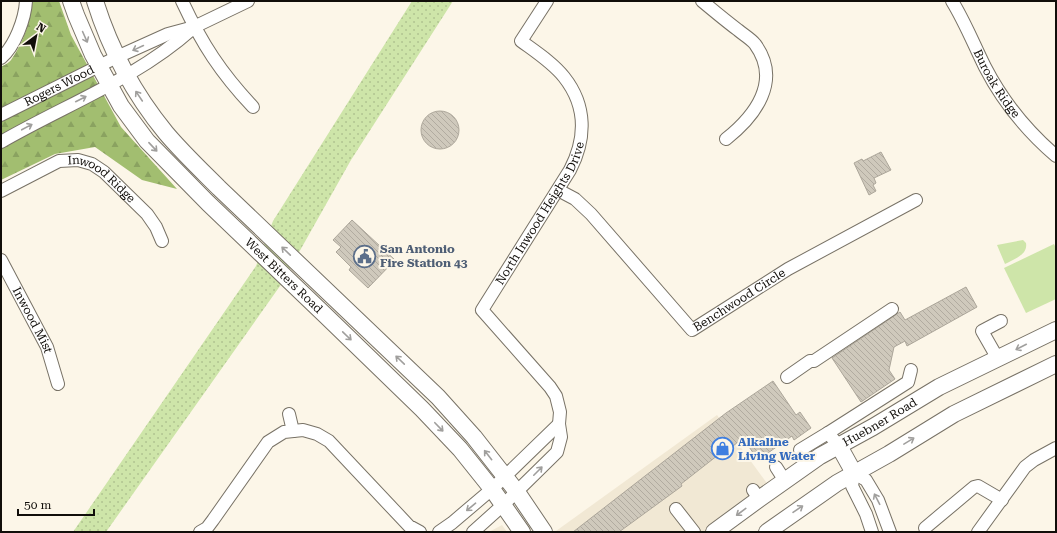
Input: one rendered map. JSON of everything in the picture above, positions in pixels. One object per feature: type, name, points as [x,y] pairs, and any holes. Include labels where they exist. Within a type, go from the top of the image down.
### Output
[{"type":"main road","name":"West Bitters Road","points":[[71,1],[99,66],[121,106],[147,141],[208,203],[422,409],[460,449],[492,489],[522,532]]},
{"type":"main road","name":"West Bitters Road","points":[[95,1],[117,57],[138,94],[166,132],[186,154],[438,397],[474,437],[517,492],[544,532]]},
{"type":"main road","name":"Huebner Road","points":[[714,532],[751,491],[785,480],[820,456],[939,387],[1056,330]]},
{"type":"main road","points":[[767,532],[836,483],[954,414],[1056,364]]},
{"type":"main road","points":[[839,446],[854,473]]},
{"type":"street","points":[[1,58],[15,39],[25,12],[26,1]]},
{"type":"street","points":[[182,1],[194,27],[211,56],[232,84],[253,107]]},
{"type":"street","points":[[194,27],[248,1]]},
{"type":"street","name":"North Inwood Heights Drive","points":[[473,532],[517,492],[557,452],[561,437],[559,424],[560,412],[556,396],[550,387],[482,310],[570,170],[577,156],[581,140],[582,123],[580,107],[574,91],[564,77],[552,65],[522,41],[547,1]]},
{"type":"street","points":[[702,1],[754,43],[763,58],[766,79],[763,95],[742,126],[726,139]]},
{"type":"street","name":"Buroak Ridge","points":[[952,1],[959,12],[986,68],[1003,97],[1024,123],[1056,156]]},
{"type":"street","name":"Rogers Wood","points":[[1,115],[117,57],[168,34],[194,27]]},
{"type":"street","name":"Rogers Wood","points":[[1,142],[127,75],[174,45],[194,27]]},
{"type":"street","points":[[159,38],[166,50]]},
{"type":"street","points":[[43,94],[53,114]]},
{"type":"street","name":"Inwood Ridge","points":[[1,191],[59,161],[78,160],[92,164],[104,172],[147,214],[156,227],[162,241]]},
{"type":"street","name":"Benchwood Circle","points":[[558,190],[575,199],[591,214],[692,330],[788,269],[916,200]]},
{"type":"street","name":"Inwood Mist","points":[[1,260],[47,347],[58,384]]},
{"type":"street","points":[[292,283],[302,267]]},
{"type":"street","points":[[325,315],[338,301]]},
{"type":"street","points":[[787,377],[810,361],[814,361],[892,309]]},
{"type":"street","points":[[998,359],[982,331],[1001,320]]},
{"type":"street","points":[[800,450],[908,382],[911,370]]},
{"type":"street","points":[[289,414],[293,431]]},
{"type":"street","points":[[439,532],[457,519],[492,489],[559,424]]},
{"type":"street","points":[[206,531],[268,442],[284,432],[303,430],[317,434],[329,441],[409,526],[420,532]]},
{"type":"street","points":[[828,433],[839,446]]},
{"type":"street","points":[[540,442],[552,457]]},
{"type":"street","points":[[978,532],[1025,468],[1034,460],[1056,448]]},
{"type":"street","points":[[776,467],[785,480]]},
{"type":"street","points":[[872,532],[866,514],[852,486],[854,473],[866,480],[878,500],[890,532]]},
{"type":"street","points":[[925,528],[974,487],[978,486],[1002,500]]},
{"type":"street","points":[[676,509],[693,530]]},
{"type":"street","points":[[457,519],[466,532]]},
{"type":"shaded area","points":[[717,415],[769,486],[707,532],[556,531]]},
{"type":"shaded area","points":[[502,525],[507,532],[489,532]]},
{"type":"green space","points":[[32,1],[59,1],[71,35],[121,127],[177,189],[142,180],[95,147],[55,154],[1,180],[1,67],[11,60],[23,39],[30,16]]},
{"type":"green space","points":[[412,1],[453,1],[351,160],[280,286],[106,532],[73,532],[256,266],[273,221]]},
{"type":"green space","points":[[1023,240],[1026,243],[1026,247],[1023,254],[1005,264],[997,245]]},
{"type":"green space","points":[[1054,244],[1056,248],[1056,299],[1026,313],[1004,268]]},
{"type":"building","points":[[440,111],[450,114],[456,120],[459,130],[456,140],[450,146],[440,149],[430,146],[424,140],[421,130],[424,120],[430,114]]},
{"type":"building","points":[[881,152],[891,170],[874,178],[876,183],[873,185],[876,191],[869,195],[854,163],[862,159],[863,161]]},
{"type":"building","name":"San Antonio Fire Station 43","points":[[352,220],[395,260],[368,288],[349,270],[351,267],[336,252],[341,247],[333,240]]},
{"type":"building","points":[[966,287],[977,307],[907,346],[905,341],[894,347],[889,370],[895,379],[861,402],[832,358],[900,312],[905,320]]},
{"type":"building","points":[[773,381],[796,415],[800,412],[811,428],[794,440],[792,436],[758,460],[743,438],[728,450],[727,448],[681,484],[682,486],[619,532],[573,532],[726,413]]},
{"type":"place","name":"San Antonio Fire Station 43","points":[[365,256]]},
{"type":"place","name":"Alkaline Living Water","points":[[723,449]]}]
